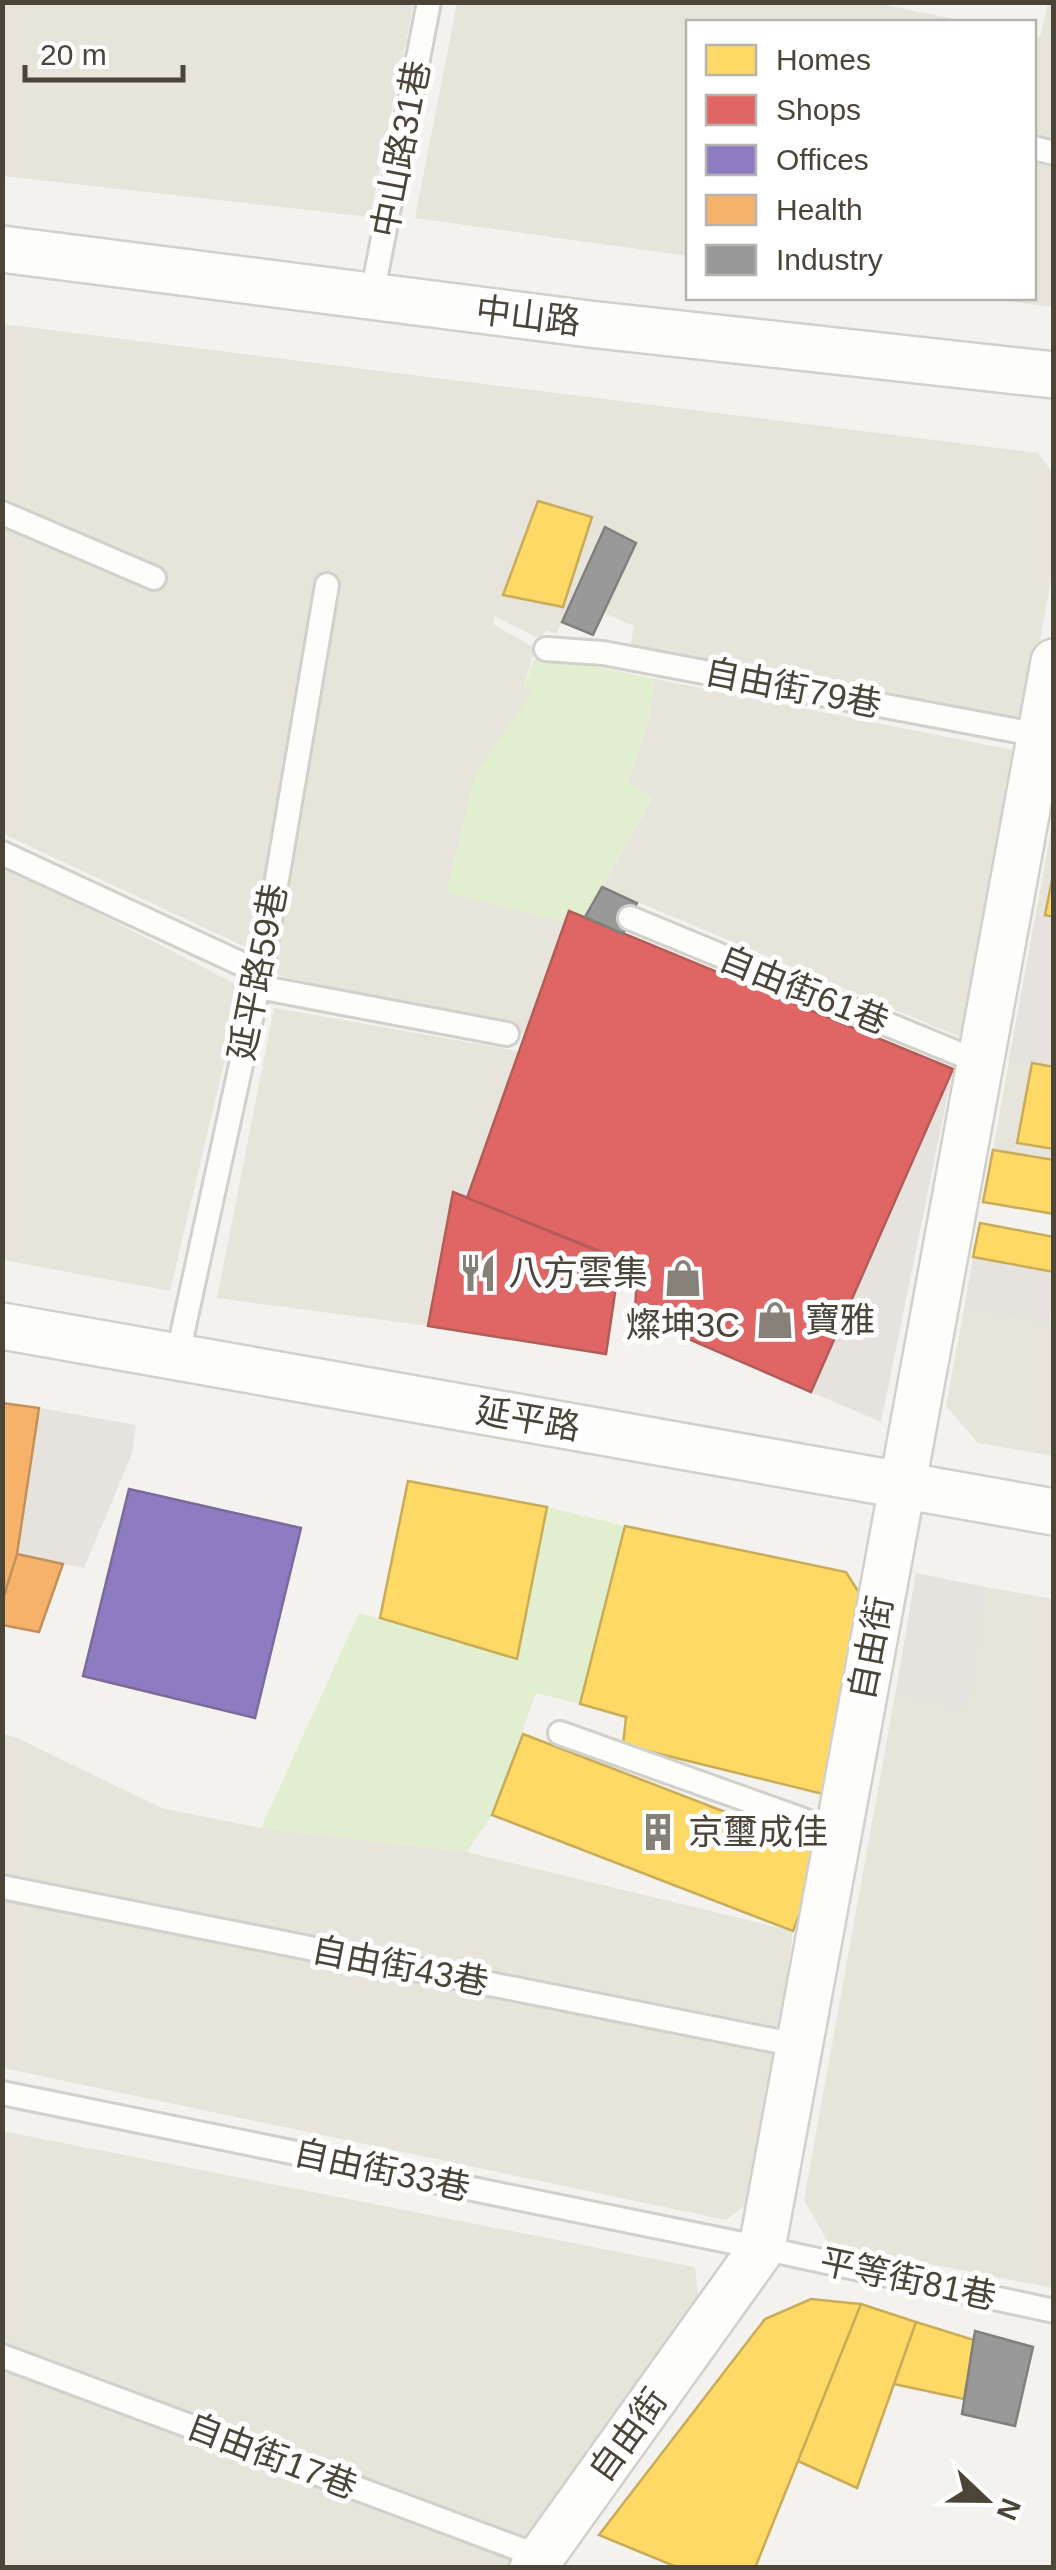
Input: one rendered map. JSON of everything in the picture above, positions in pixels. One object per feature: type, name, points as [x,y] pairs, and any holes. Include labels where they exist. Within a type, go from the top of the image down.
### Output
[{"type":"street","name":"中山路","points":[[2,248],[589,324],[1054,375]]},
{"type":"street","name":"自由街","points":[[537,2562],[762,2248],[979,1062],[1041,763],[1054,662]]},
{"type":"street","name":"延平路","points":[[2,1326],[1054,1512]]},
{"type":"lane","name":"中山路31巷","points":[[372,295],[429,2]]},
{"type":"lane","points":[[2,513],[154,578]]},
{"type":"lane","name":"延平路59巷","points":[[176,1358],[259,980],[327,585]]},
{"type":"lane","name":"自由街79巷","points":[[546,648],[603,653],[1041,763]]},
{"type":"lane","points":[[2,853],[259,980],[507,1034]]},
{"type":"lane","name":"自由街61巷","points":[[630,918],[979,1062]]},
{"type":"lane","points":[[560,1734],[837,1832]]},
{"type":"lane","name":"自由街43巷","points":[[2,1887],[797,2045]]},
{"type":"lane","name":"自由街33巷","points":[[2,2092],[762,2248]]},
{"type":"lane","name":"平等街81巷","points":[[762,2248],[1054,2311]]},
{"type":"lane","name":"自由街17巷","points":[[2,2356],[537,2562]]},
{"type":"shaded area","points":[[3,2],[414,3],[370,217],[3,176]]},
{"type":"shaded area","points":[[457,3],[876,3],[959,20],[686,20],[686,256],[415,218]]},
{"type":"shaded area","points":[[1048,3],[1053,3],[1053,307],[999,300],[1036,300],[1036,36],[1040,37]]},
{"type":"shaded area","points":[[3,324],[1038,453],[1053,473],[1053,570],[1025,721],[630,648],[634,626],[604,613],[593,635],[562,622],[556,634],[546,630],[540,639],[495,616],[493,624],[535,648],[524,686],[534,690],[475,775],[447,892],[564,922],[524,1034],[277,975],[276,961],[3,834]]},
{"type":"shaded area","points":[[655,679],[1018,751],[960,1037],[602,887],[652,798],[628,783],[648,721]]},
{"type":"shaded area","points":[[1053,819],[1053,1160],[993,1150]]},
{"type":"shaded area","points":[[2,864],[242,987],[170,1291],[3,1260]]},
{"type":"shaded area","points":[[1036,914],[1053,917],[1053,1067],[1009,1059]]},
{"type":"shaded area","points":[[274,1008],[518,1051],[428,1326],[217,1298]]},
{"type":"shaded area","points":[[953,1069],[881,1422],[811,1392]]},
{"type":"shaded area","points":[[973,1257],[1053,1272],[1050,1325],[964,1309]]},
{"type":"shaded area","points":[[964,1309],[1050,1325],[1053,1311],[1053,1456],[978,1443],[946,1406]]},
{"type":"shaded area","points":[[39,1408],[136,1425],[132,1454],[84,1568],[17,1554]]},
{"type":"shaded area","points":[[916,1573],[986,1587],[966,1710],[895,1695]]},
{"type":"shaded area","points":[[986,1587],[1053,1599],[1053,2288],[829,2244],[804,2200],[895,1695],[965,1709]]},
{"type":"shaded area","points":[[3,1734],[161,1808],[261,1828],[467,1852],[793,1931],[755,2198],[726,2220],[3,2068]]},
{"type":"shaded area","points":[[2,2131],[695,2267],[699,2306],[512,2567],[3,2567]]},
{"type":"green space","points":[[534,659],[583,664],[655,679],[648,721],[628,782],[652,797],[585,917],[569,911],[564,922],[447,893],[475,775],[533,691],[524,687]]},
{"type":"green space","points":[[547,1507],[625,1526],[580,1704],[536,1693],[492,1815],[467,1852],[261,1828],[359,1613],[517,1658]]},
{"type":"building: Homes","points":[[538,501],[592,517],[563,607],[503,595]]},
{"type":"building: Homes","points":[[1054,870],[1054,917],[1045,915]]},
{"type":"building: Homes","points":[[1032,1063],[1054,1067],[1054,1149],[1017,1143]]},
{"type":"building: Homes","points":[[993,1150],[1054,1160],[1054,1214],[983,1202]]},
{"type":"building: Homes","points":[[980,1223],[1054,1237],[1054,1272],[973,1257]]},
{"type":"building: Homes","points":[[408,1481],[547,1507],[517,1659],[380,1618]]},
{"type":"building: Homes","points":[[625,1526],[846,1572],[863,1599],[823,1794],[623,1745],[626,1717],[580,1704]]},
{"type":"building: Homes","name":"京璽成佳","points":[[523,1734],[824,1850],[793,1931],[492,1815]]},
{"type":"building: Homes","points":[[811,2299],[861,2304],[755,2568],[679,2568],[599,2535],[765,2319]]},
{"type":"building: Homes","points":[[861,2304],[916,2322],[857,2488],[798,2461]]},
{"type":"building: Homes","points":[[916,2322],[974,2340],[964,2399],[894,2384]]},
{"type":"building: Shops","points":[[569,911],[953,1069],[811,1392],[635,1316],[637,1267],[467,1198]]},
{"type":"building: Shops","points":[[453,1192],[620,1259],[606,1354],[428,1326]]},
{"type":"building: Offices","points":[[129,1489],[301,1528],[255,1718],[83,1676]]},
{"type":"building: Health","points":[[2,1403],[39,1408],[17,1554],[5,1593],[2,1593]]},
{"type":"building: Health","points":[[17,1554],[63,1564],[39,1632],[2,1625],[2,1602]]},
{"type":"building: Industry","points":[[605,527],[636,543],[593,635],[562,622]]},
{"type":"building: Industry","points":[[602,887],[637,903],[623,934],[585,917]]},
{"type":"building: Industry","points":[[975,2331],[1033,2347],[1015,2426],[962,2414]]},
{"type":"place","name":"八方雲集","points":[[478,1273]]},
{"type":"place","name":"燦坤3C","points":[[683,1278]]},
{"type":"place","name":"寶雅","points":[[775,1320]]},
{"type":"place","name":"京璽成佳","points":[[658,1832]]}]
